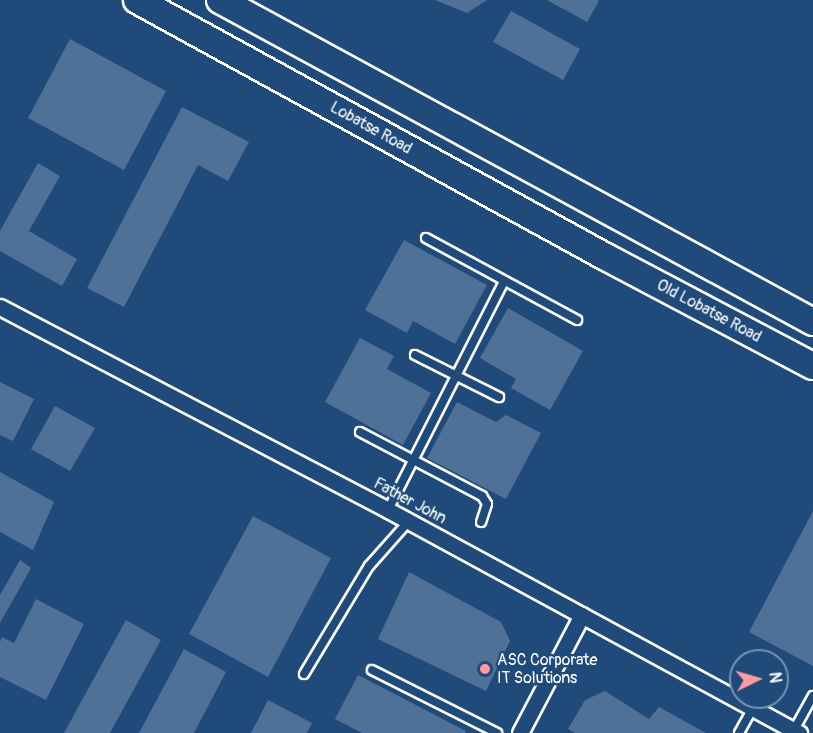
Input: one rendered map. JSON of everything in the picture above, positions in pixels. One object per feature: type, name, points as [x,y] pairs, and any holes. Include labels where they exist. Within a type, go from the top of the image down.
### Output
[{"type":"highway","name":"Lobatse Road","points":[[137,0],[604,256]]},
{"type":"highway","points":[[220,0],[624,217],[813,322]]},
{"type":"highway","name":"Old Lobatse Road","points":[[604,256],[813,366]]},
{"type":"street","name":"Father John","points":[[0,307],[409,521],[729,695]]},
{"type":"street","points":[[520,733],[582,615]]},
{"type":"street","name":"Father John","points":[[755,709],[796,731]]},
{"type":"lane","points":[[426,238],[577,320]]},
{"type":"lane","points":[[388,510],[504,282]]},
{"type":"lane","points":[[415,355],[499,397]]},
{"type":"lane","points":[[360,432],[482,496],[487,504],[481,522]]},
{"type":"lane","points":[[304,674],[369,566],[409,521]]},
{"type":"lane","points":[[372,670],[497,733]]},
{"type":"lane","points":[[796,731],[813,696]]},
{"type":"lane","points":[[740,733],[752,709]]},
{"type":"building","points":[[435,0],[487,0],[467,13]]},
{"type":"building","points":[[547,0],[597,0],[599,1],[587,22]]},
{"type":"building","points":[[511,11],[580,49],[563,80],[493,42]]},
{"type":"building","points":[[70,39],[166,91],[124,170],[28,118]]},
{"type":"building","points":[[182,107],[249,142],[228,181],[198,165],[124,307],[87,288]]},
{"type":"building","points":[[38,163],[60,176],[29,231],[77,259],[62,286],[0,251],[0,231]]},
{"type":"building","points":[[404,240],[487,285],[455,344],[413,321],[407,333],[365,310]]},
{"type":"building","points":[[508,308],[583,351],[550,410],[511,388],[516,379],[480,358]]},
{"type":"building","points":[[360,338],[394,356],[387,369],[431,393],[403,445],[325,402]]},
{"type":"building","points":[[0,382],[34,399],[13,441],[0,435]]},
{"type":"building","points":[[457,402],[496,422],[506,415],[541,433],[506,499],[427,458]]},
{"type":"building","points":[[55,406],[95,428],[70,471],[31,449]]},
{"type":"building","points":[[0,472],[54,502],[33,550],[0,532]]},
{"type":"building","points":[[813,511],[813,666],[789,653],[789,649],[781,649],[749,632]]},
{"type":"building","points":[[253,516],[331,558],[268,677],[189,634]]},
{"type":"building","points":[[20,560],[31,568],[0,623],[0,595]]},
{"type":"building","points":[[409,572],[501,622],[510,641],[486,691],[378,639]]},
{"type":"building","points":[[36,599],[84,624],[46,700],[0,677],[2,637],[14,643]]},
{"type":"building","points":[[126,620],[161,640],[110,733],[64,733]]},
{"type":"building","points":[[184,649],[226,672],[194,733],[139,733]]},
{"type":"building","points":[[358,675],[466,731],[465,733],[362,733],[335,719]]},
{"type":"building","points":[[605,691],[649,719],[659,707],[706,733],[575,733],[568,729],[585,700]]},
{"type":"building","points":[[268,700],[312,723],[307,733],[251,733]]},
{"type":"place","name":"ASC Corporate IT Solutions","points":[[485,669]]}]
